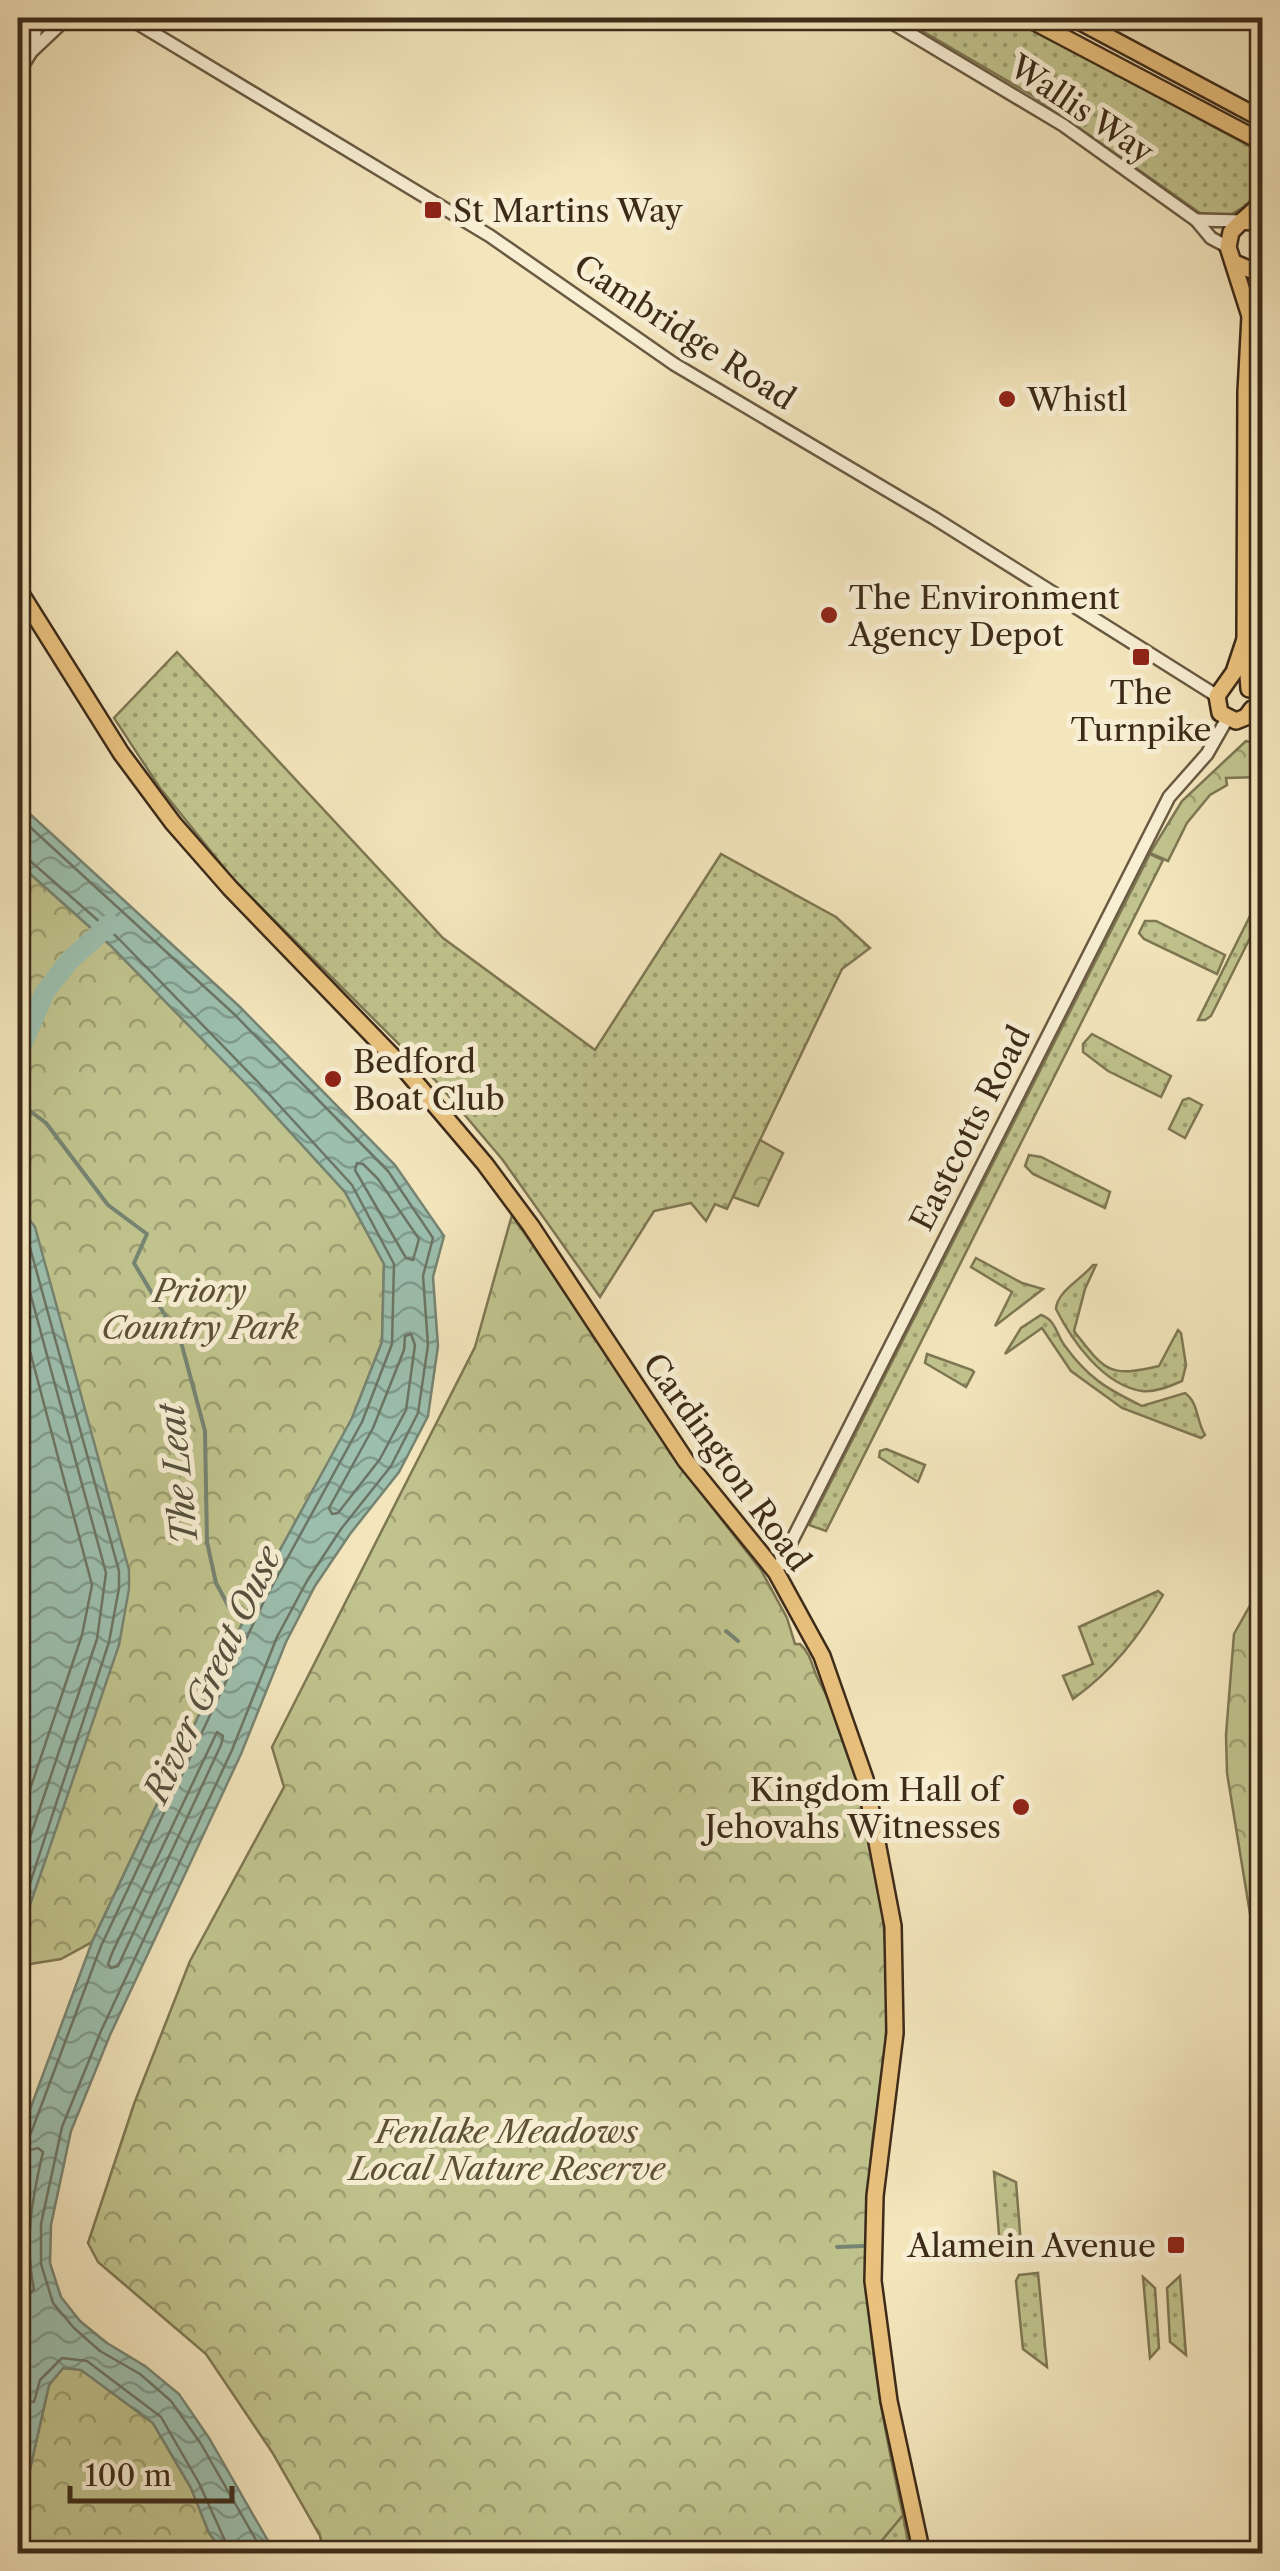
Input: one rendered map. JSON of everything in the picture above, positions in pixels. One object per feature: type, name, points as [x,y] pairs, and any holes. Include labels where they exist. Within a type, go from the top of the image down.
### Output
[{"type":"main road","points":[[1026,18],[1262,142]]},
{"type":"main road","points":[[1073,18],[1262,118]]},
{"type":"main road","points":[[1245,638],[1234,672],[1220,691],[1220,713],[1227,719],[1257,714],[1248,689],[1245,638],[1250,316],[1228,246],[1231,232],[1262,203]]},
{"type":"main road","points":[[1242,221],[1262,223]]},
{"type":"main road","points":[[1235,263],[1246,269],[1262,269]]},
{"type":"main road","points":[[1250,316],[1256,309],[1262,282]]},
{"type":"main road","points":[[1248,534],[1258,551],[1262,670]]},
{"type":"main road","name":"Cardington Road","points":[[18,589],[121,753],[173,823],[401,1066],[455,1127],[531,1226],[686,1462],[776,1572],[814,1640],[865,1779],[890,1908],[895,2033],[875,2196],[873,2280],[889,2401],[922,2554]]},
{"type":"main road","points":[[1220,691],[1240,684],[1248,689]]},
{"type":"street","points":[[31,52],[38,18]]},
{"type":"street","points":[[18,72],[31,52],[66,18]]},
{"type":"street","name":"Cambridge Road","points":[[128,18],[490,236],[674,364],[1220,691]]},
{"type":"street","name":"Wallis Way","points":[[884,18],[1063,125],[1196,220],[1211,238],[1228,246]]},
{"type":"street","points":[[1196,220],[1242,221]]},
{"type":"street","name":"Eastcotts Road","points":[[776,1572],[1168,797],[1207,754],[1227,719]]},
{"type":"green space","points":[[900,18],[1012,18],[1262,153],[1259,191],[1227,217],[1200,213],[1035,97]]},
{"type":"green space","points":[[177,652],[443,938],[595,1050],[721,854],[836,917],[870,948],[842,969],[727,1209],[715,1204],[706,1221],[691,1203],[654,1211],[600,1297],[502,1159],[435,1080],[234,880],[160,788],[114,718]]},
{"type":"green space","points":[[1246,741],[1262,745],[1262,777],[1226,778],[1227,785],[1210,795],[1187,823],[1168,861],[1150,853],[1182,801]]},
{"type":"green space","points":[[1150,854],[1163,860],[826,1531],[809,1525]]},
{"type":"green space","name":"Priory Country Park","points":[[18,863],[110,945],[251,1089],[345,1192],[384,1264],[382,1342],[352,1419],[256,1594],[92,1942],[61,1959],[18,1966]]},
{"type":"green space","points":[[1252,912],[1257,917],[1256,926],[1211,1016],[1198,1020]]},
{"type":"green space","points":[[1145,921],[1156,921],[1225,955],[1217,974],[1144,939],[1139,933]]},
{"type":"green space","points":[[1092,1034],[1171,1076],[1161,1097],[1108,1071],[1083,1052],[1083,1044]]},
{"type":"green space","points":[[1189,1098],[1202,1105],[1185,1138],[1169,1129],[1183,1100]]},
{"type":"green space","points":[[760,1140],[783,1153],[758,1206],[733,1197]]},
{"type":"green space","points":[[1029,1155],[1041,1157],[1110,1192],[1105,1208],[1033,1174],[1025,1166]]},
{"type":"green space","name":"Fenlake Meadows Local Nature Reserve","points":[[512,1215],[708,1502],[761,1570],[787,1618],[795,1644],[800,1644],[808,1655],[838,1719],[858,1781],[884,1923],[887,1996],[884,2060],[870,2174],[868,2291],[878,2388],[903,2515],[873,2551],[324,2553],[320,2536],[272,2452],[206,2354],[98,2262],[88,2243],[134,2104],[190,1961],[284,1787],[272,1747],[475,1347]]},
{"type":"green space","points":[[976,1258],[1022,1283],[1043,1289],[995,1326],[1012,1292],[971,1267]]},
{"type":"green space","points":[[1093,1265],[1074,1331],[1101,1363],[1118,1371],[1129,1371],[1159,1366],[1178,1330],[1186,1365],[1182,1381],[1152,1391],[1128,1387],[1102,1371],[1080,1347],[1056,1309],[1065,1291]]},
{"type":"green space","points":[[1041,1315],[1053,1324],[1082,1366],[1118,1394],[1142,1406],[1185,1393],[1193,1402],[1205,1435],[1201,1438],[1122,1408],[1071,1371],[1042,1328],[1005,1354],[1021,1328]]},
{"type":"green space","points":[[927,1354],[972,1370],[966,1387],[925,1363]]},
{"type":"green space","points":[[886,1449],[925,1465],[918,1482],[879,1457],[880,1451]]},
{"type":"green space","points":[[1262,1584],[1262,1987],[1227,1773],[1226,1735],[1234,1634]]},
{"type":"green space","points":[[1158,1591],[1163,1595],[1134,1639],[1100,1677],[1073,1699],[1063,1676],[1093,1664],[1079,1627]]},
{"type":"green space","points":[[994,2172],[1016,2182],[1022,2257],[1001,2259]]},
{"type":"green space","points":[[1038,2273],[1047,2367],[1023,2349],[1016,2281],[1019,2275]]},
{"type":"green space","points":[[1180,2276],[1186,2355],[1170,2342],[1167,2288]]},
{"type":"green space","points":[[1143,2277],[1155,2288],[1159,2348],[1150,2358]]},
{"type":"green space","points":[[63,2368],[81,2369],[153,2423],[191,2488],[209,2533],[224,2553],[18,2553],[18,2512],[49,2385]]},
{"type":"green space","points":[[903,2515],[910,2553],[854,2554],[873,2551]]},
{"type":"water","points":[[18,803],[240,1007],[395,1165],[444,1236],[433,1277],[438,1346],[428,1416],[399,1472],[315,1586],[286,1642],[241,1754],[110,2035],[71,2131],[51,2225],[50,2263],[61,2297],[80,2321],[179,2394],[275,2553],[224,2553],[209,2533],[191,2488],[153,2423],[81,2370],[63,2368],[49,2385],[18,2512],[18,2432],[23,2414],[18,2377],[27,2326],[18,2305],[18,2142],[92,1942],[256,1594],[352,1418],[382,1342],[384,1264],[345,1192],[251,1089],[110,945],[18,863]]},
{"type":"water","points":[[18,1204],[35,1227],[129,1570],[129,1589],[119,1645],[29,1908],[26,1931],[18,1939]]},
{"type":"waterway","points":[[18,1054],[45,992],[69,961],[110,924]]},
{"type":"waterway","name":"The Leat","points":[[18,1102],[46,1123],[108,1205],[147,1234],[134,1263],[181,1342],[205,1431],[207,1542],[216,1583],[230,1609]]},
{"type":"waterway","points":[[726,1631],[738,1641]]},
{"type":"waterway","points":[[837,2247],[864,2246]]},
{"type":"place","name":"St Martins Way","points":[[433,210]]},
{"type":"place","name":"Whistl","points":[[1007,399]]},
{"type":"place","name":"The Environment Agency Depot","points":[[829,615]]},
{"type":"place","name":"The Turnpike","points":[[1141,657]]},
{"type":"place","name":"Bedford Boat Club","points":[[333,1079]]},
{"type":"place","name":"Kingdom Hall of Jehovahs Witnesses","points":[[1021,1807]]},
{"type":"place","name":"Alamein Avenue","points":[[1176,2245]]},
{"type":"water label","name":"River Great Ouse","points":[[212,1674]]}]
